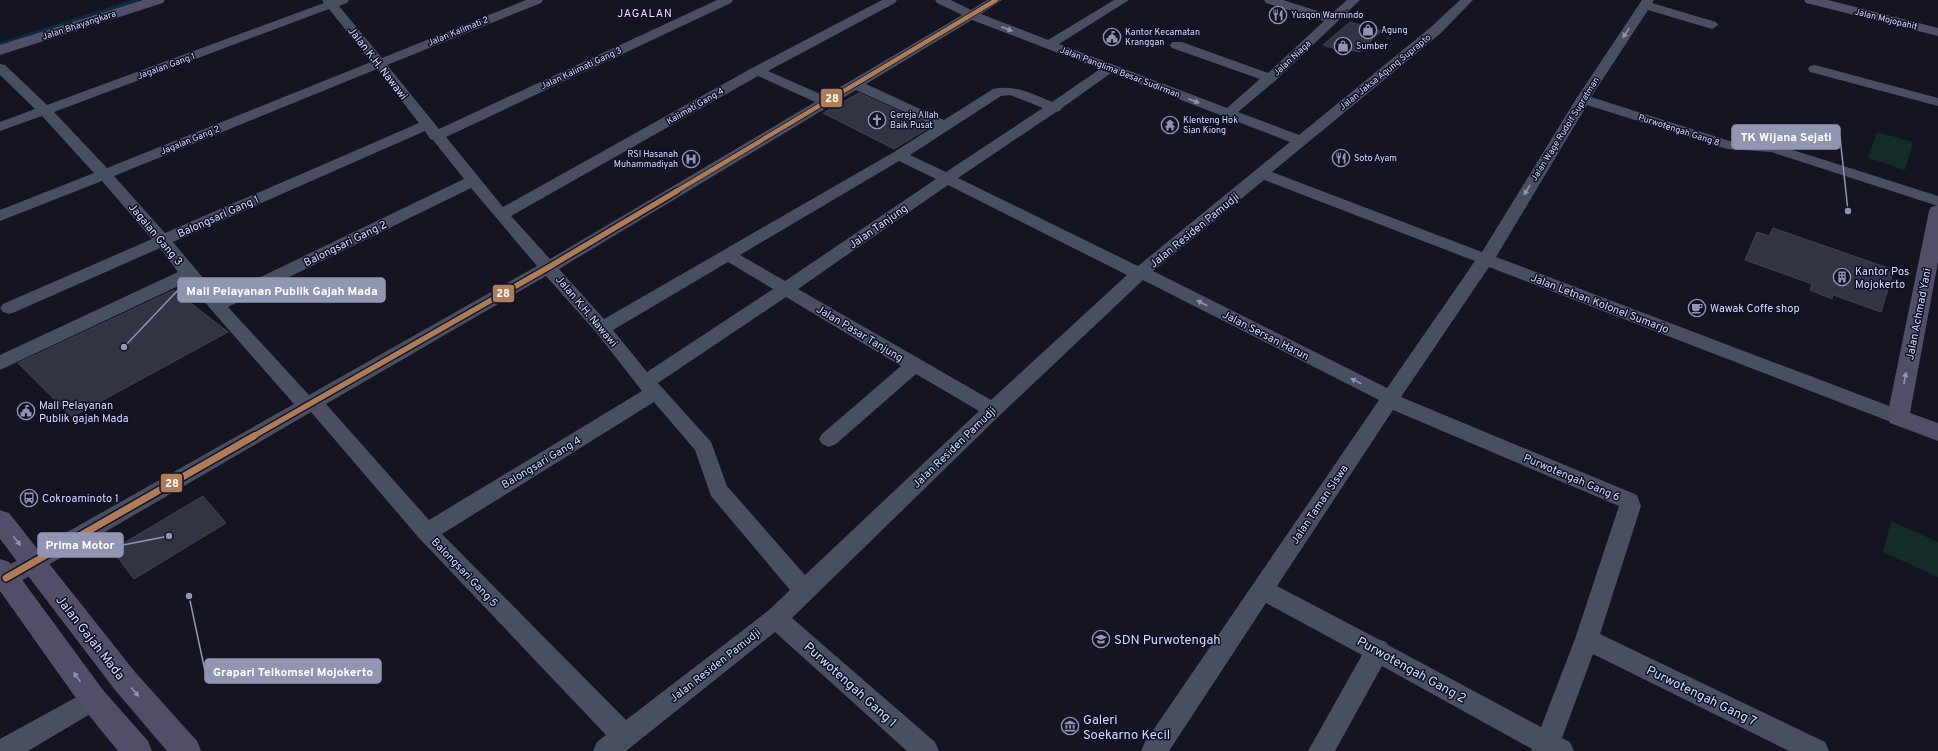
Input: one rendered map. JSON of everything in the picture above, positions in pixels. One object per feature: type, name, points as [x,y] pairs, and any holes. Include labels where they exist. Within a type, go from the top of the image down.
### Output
[{"type":"main road","name":"Jalan Bhayangkara","points":[[0,50],[158,0]]},
{"type":"main road","name":"Jalan Mojopahit","points":[[1811,0],[1938,32]]},
{"type":"main road","name":"Jalan Achmad Yani","points":[[1898,417],[1938,211]]},
{"type":"main road","name":"Jalan Letnan Kolonel Sumarjo","points":[[1898,417],[1938,432]]},
{"type":"main road","name":"Jalan Gajah Mada","points":[[0,520],[126,681],[186,751]]},
{"type":"main road","points":[[3,574],[93,699],[137,751]]},
{"type":"street","name":"Jagalan Gang 1","points":[[0,127],[330,2],[344,0]]},
{"type":"street","name":"Jalan Kalimati 2","points":[[380,63],[537,0]]},
{"type":"street","name":"Jalan Kalimati Gang 3","points":[[431,130],[727,0]]},
{"type":"street","name":"Kalimati Gang 4","points":[[501,215],[757,71],[891,0]]},
{"type":"street","name":"Jalan Panglima Besar Sudirman","points":[[941,0],[971,15],[1300,141]]},
{"type":"street","points":[[3,574],[34,562],[549,268],[996,0]]},
{"type":"street","points":[[1048,45],[1123,0]]},
{"type":"street","points":[[1270,0],[1333,20]]},
{"type":"street","name":"Jalan Niaga","points":[[1228,114],[1270,78],[1354,0]]},
{"type":"street","name":"Jalan Jaksa Agung Suprapto","points":[[1300,141],[1436,30],[1467,0]]},
{"type":"street","name":"Jalan K.H. Nawawi","points":[[330,2],[380,63],[431,130],[501,215],[602,328],[651,388],[704,447],[718,490],[804,590]]},
{"type":"street","points":[[1646,2],[1712,24]]},
{"type":"street","name":"Jalan Wage Rudolf Supratman","points":[[1486,259],[1582,99],[1646,2]]},
{"type":"street","points":[[1177,45],[1270,78]]},
{"type":"street","name":"Jagalan Gang 2","points":[[0,216],[380,63]]},
{"type":"street","name":"Jagalan Gang 3","points":[[0,68],[45,111],[104,174],[217,305],[310,404]]},
{"type":"street","name":"Jalan Tanjung","points":[[651,388],[787,289],[947,179],[1055,108],[1110,68]]},
{"type":"street","points":[[1815,69],[1938,102]]},
{"type":"street","points":[[757,71],[826,102]]},
{"type":"street","points":[[855,84],[944,125]]},
{"type":"street","points":[[602,328],[899,155],[998,92],[1003,90],[1011,91],[1055,108]]},
{"type":"street","name":"Purwotengah Gang 8","points":[[1582,99],[1732,146],[1772,148],[1938,201]]},
{"type":"street","name":"Balongsari Gang 1","points":[[9,308],[162,240],[431,130]]},
{"type":"street","name":"Jalan Residen Pamudji","points":[[606,751],[776,618],[993,410],[1141,274],[1263,174],[1300,141]]},
{"type":"street","name":"Jalan Sersan Harun","points":[[899,155],[1390,399]]},
{"type":"street","name":"Jalan Letnan Kolonel Sumarjo","points":[[1263,174],[1898,417]]},
{"type":"street","name":"Balongsari Gang 2","points":[[217,305],[473,181]]},
{"type":"street","name":"Jalan Pasar Tanjung","points":[[728,255],[993,410]]},
{"type":"street","name":"Jalan Taman Siswa","points":[[1154,751],[1471,278],[1486,259]]},
{"type":"street","points":[[0,363],[190,274]]},
{"type":"street","points":[[829,439],[914,365]]},
{"type":"street","name":"Balongsari Gang 4","points":[[427,532],[651,388]]},
{"type":"street","name":"Purwotengah Gang 6","points":[[1390,399],[1629,501],[1630,506],[1551,749]]},
{"type":"street","name":"Balongsari Gang 5","points":[[310,404],[427,532],[624,736]]},
{"type":"street","name":"Purwotengah Gang 2","points":[[1262,589],[1378,650],[1551,749]]},
{"type":"street","name":"Purwotengah Gang 1","points":[[776,618],[926,751]]},
{"type":"street","name":"Purwotengah Gang 7","points":[[1587,639],[1816,751]]},
{"type":"street","points":[[1321,751],[1378,650]]},
{"type":"street","points":[[4,751],[93,699]]},
{"type":"green space","points":[[1877,132],[1913,142],[1905,170],[1868,158]]},
{"type":"green space","points":[[1891,521],[1938,542],[1938,577],[1883,552]]},
{"type":"building","points":[[1350,22],[1381,31],[1359,52],[1351,50],[1348,53],[1323,45]]},
{"type":"building","name":"Gereja Allah Baik Pusat","points":[[859,93],[932,126],[894,149],[823,113]]},
{"type":"building","name":"Kantor Pos Mojokerto","points":[[1773,228],[1894,270],[1881,312],[1833,295],[1832,299],[1810,290],[1812,284],[1745,260],[1757,232],[1769,236]]},
{"type":"building","name":"Mall Pelayanan Publik gajah Mada","points":[[174,290],[228,332],[72,417],[18,363]]},
{"type":"building","points":[[203,496],[226,523],[134,579],[112,550]]},
{"type":"waterway","points":[[0,44],[137,0]]},
{"type":"transit line","name":"28","points":[[6,578],[549,267],[996,0]]},
{"type":"place","name":"Yusqon Warmindo","points":[[1278,15]]},
{"type":"place","name":"Agung","points":[[1368,30]]},
{"type":"place","name":"Kantor Kecamatan Kranggan","points":[[1112,37]]},
{"type":"place","name":"Sumber","points":[[1343,46]]},
{"type":"place","name":"Gereja Allah Baik Pusat","points":[[877,120]]},
{"type":"place","name":"Klenteng Hok Sian Kiong","points":[[1170,125]]},
{"type":"place","name":"Soto Ayam","points":[[1341,158]]},
{"type":"place","name":"RSI Hasanah Muhammadiyah","points":[[691,159]]},
{"type":"place","name":"TK Wijana Sejati","points":[[1848,211]]},
{"type":"place","name":"Kantor Pos Mojokerto","points":[[1842,277]]},
{"type":"place","name":"Wawak Coffe shop","points":[[1697,308]]},
{"type":"place","name":"Mall Pelayanan Publik Gajah Mada","points":[[124,347]]},
{"type":"place","name":"Mall Pelayanan Publik gajah Mada","points":[[26,411]]},
{"type":"place","name":"Cokroaminoto 1","points":[[29,498]]},
{"type":"place","name":"Prima Motor","points":[[169,536]]},
{"type":"place","name":"Grapari Telkomsel Mojokerto","points":[[189,596]]},
{"type":"place","name":"SDN Purwotengah","points":[[1101,639]]},
{"type":"place","name":"Galeri Soekarno Kecil","points":[[1070,726]]},
{"type":"district","name":"JAGALAN","points":[[645,13]]}]
